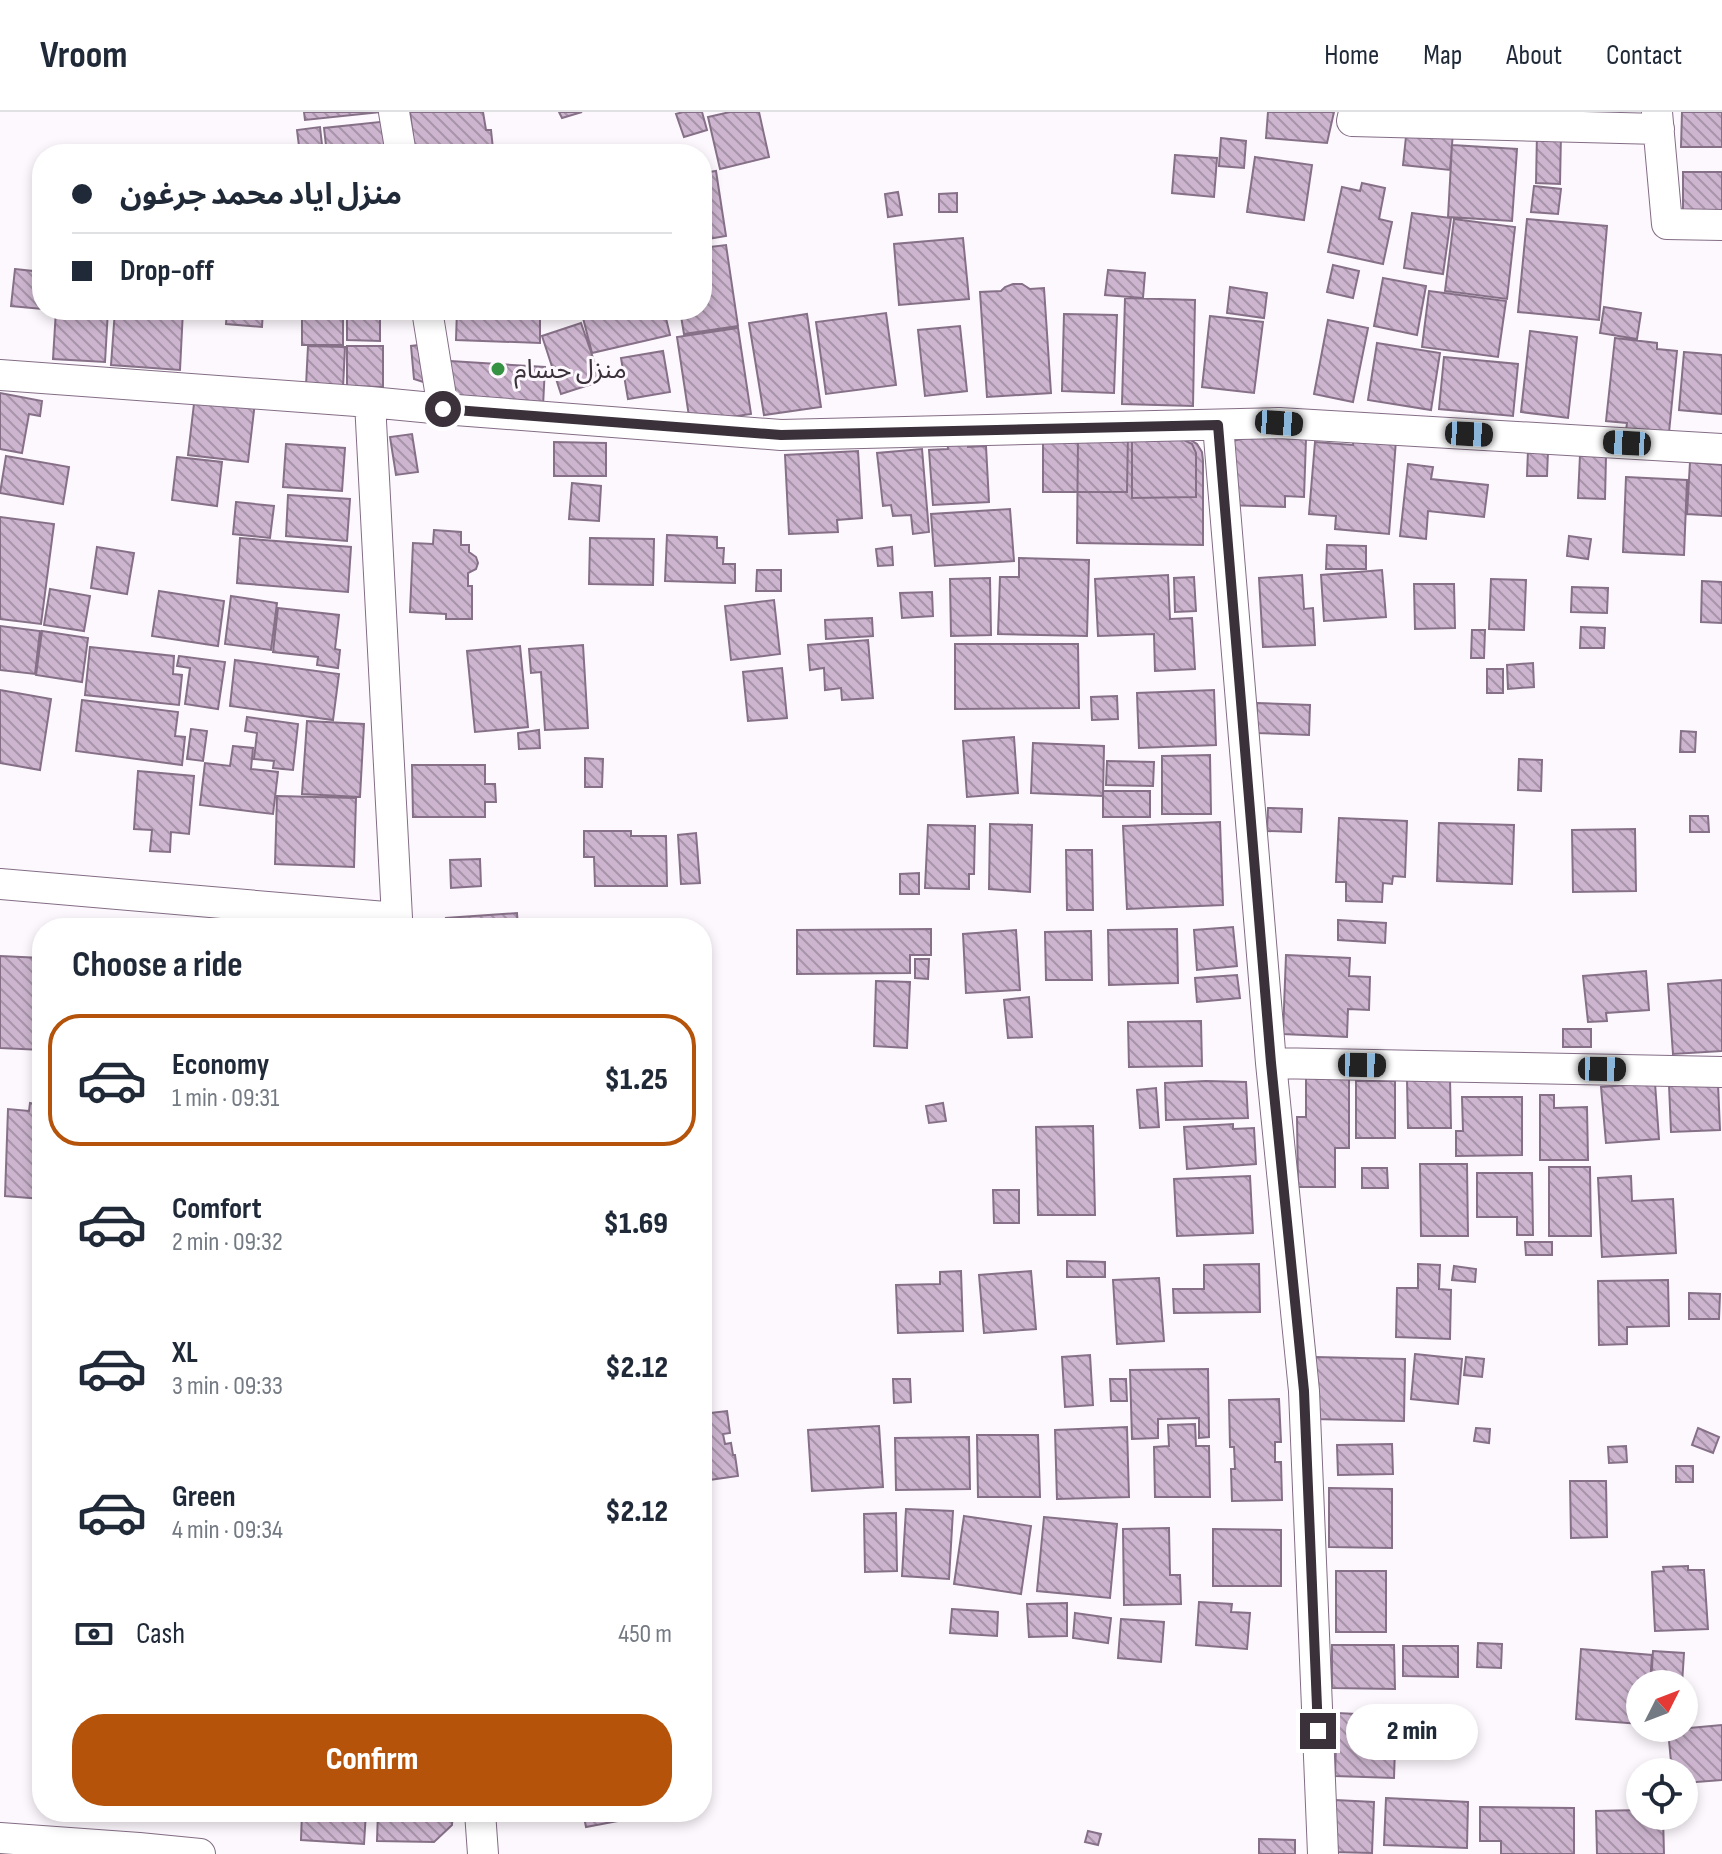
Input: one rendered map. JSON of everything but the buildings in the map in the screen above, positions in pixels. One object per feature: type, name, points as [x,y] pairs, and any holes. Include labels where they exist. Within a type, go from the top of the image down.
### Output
[{"type":"street","points":[[394,112],[399,144]]},
{"type":"street","points":[[1354,112],[1352,121],[1658,121],[1667,224],[1722,225]]},
{"type":"street","points":[[429,320],[443,409]]},
{"type":"street","points":[[0,375],[781,435],[1279,423],[1722,449]]},
{"type":"street","points":[[370,402],[397,918]]},
{"type":"street","points":[[1218,425],[1271,1063],[1304,1391],[1323,1854]]},
{"type":"street","points":[[0,884],[346,918]]},
{"type":"street","points":[[1271,1063],[1722,1072]]},
{"type":"street","points":[[481,1822],[483,1854]]},
{"type":"street","points":[[0,1838],[200,1854]]},
{"type":"place","name":"منزل حسام","points":[[498,369]]},
{"type":"route","points":[[443,409],[781,435],[1218,425],[1271,1063],[1304,1391],[1318,1731]]}]
